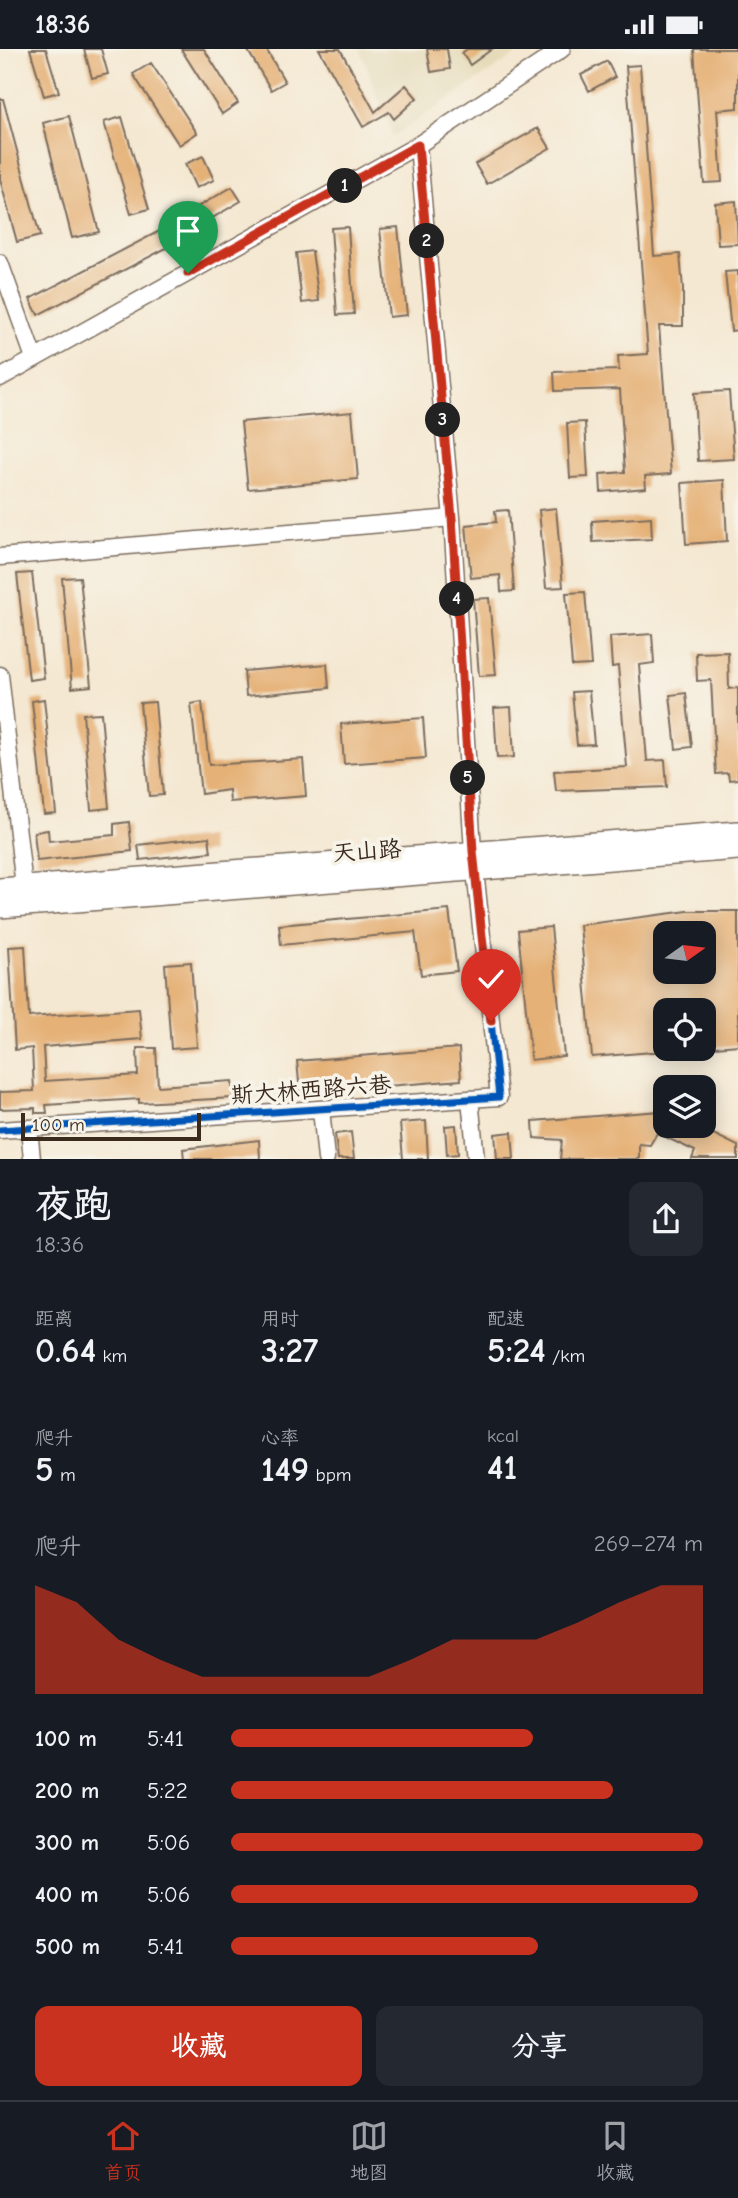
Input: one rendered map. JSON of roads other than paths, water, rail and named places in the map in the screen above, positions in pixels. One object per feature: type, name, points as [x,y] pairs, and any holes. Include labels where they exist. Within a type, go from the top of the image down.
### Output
[{"type":"main road","name":"天山路","points":[[0,907],[738,832]]},
{"type":"main road","name":"天山路","points":[[0,889],[474,860],[738,849]]},
{"type":"street","points":[[0,378],[418,145],[562,49]]},
{"type":"street","points":[[418,145],[452,518],[474,860]]},
{"type":"street","points":[[0,263],[34,358]]},
{"type":"street","points":[[0,557],[452,518]]},
{"type":"street","points":[[0,675],[24,887]]},
{"type":"street","name":"斯大林西路六巷","points":[[0,1130],[499,1097],[474,860]]},
{"type":"street","points":[[470,1099],[476,1159]]},
{"type":"street","points":[[321,1109],[326,1159]]},
{"type":"street","points":[[29,1128],[32,1159]]}]
